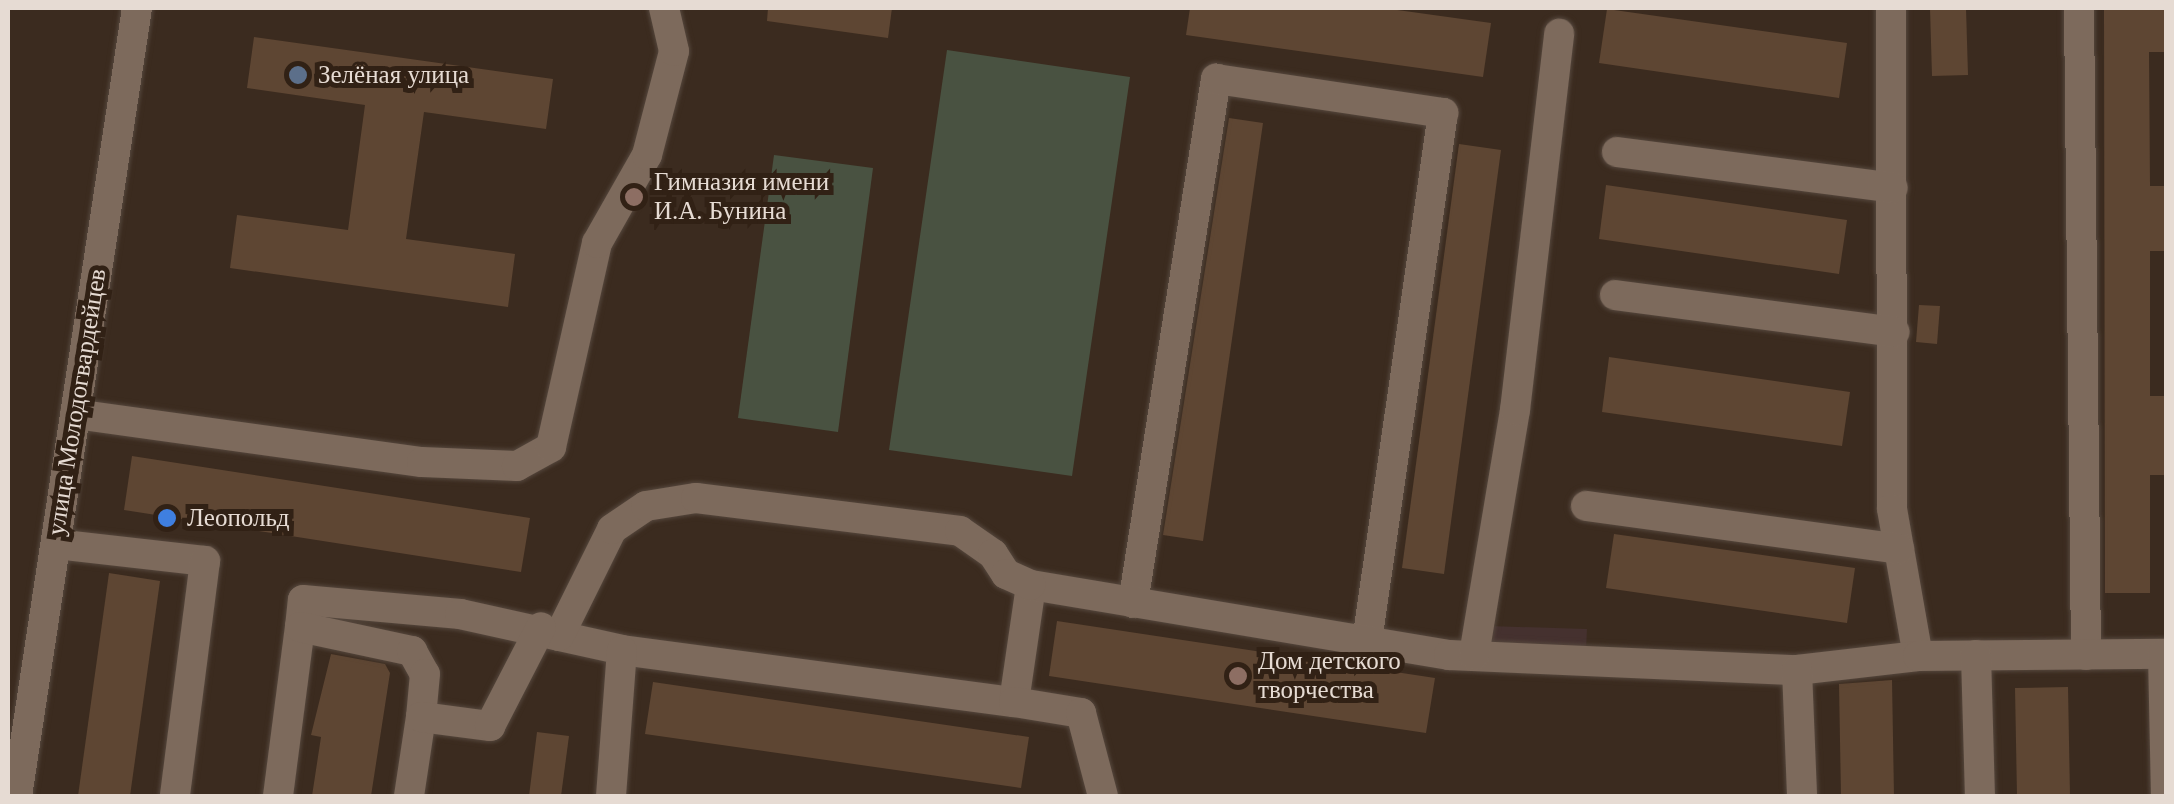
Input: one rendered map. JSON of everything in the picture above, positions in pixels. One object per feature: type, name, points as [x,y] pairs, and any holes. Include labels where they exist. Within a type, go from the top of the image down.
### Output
[{"type":"street","name":"улица Молодогвардейцев","points":[[17,796],[137,8]]},
{"type":"street","points":[[75,414],[422,462],[517,466],[551,447],[597,243],[647,154],[674,50],[664,8]]},
{"type":"street","points":[[1890,8],[1895,332],[1892,509],[1918,656]]},
{"type":"street","points":[[2079,8],[2086,655]]},
{"type":"street","points":[[1474,655],[1514,410],[1559,34]]},
{"type":"street","points":[[1133,602],[1216,79],[1443,113],[1367,642]]},
{"type":"street","points":[[1617,152],[1893,188]]},
{"type":"street","points":[[1615,296],[1895,332]]},
{"type":"street","points":[[420,717],[490,726],[612,529],[646,506],[696,498],[960,531],[993,554],[1006,574],[1031,585],[1367,642],[1474,655],[1797,670],[1918,656],[2165,654],[2166,795]]},
{"type":"street","points":[[1586,506],[1899,550]]},
{"type":"street","points":[[56,544],[205,561],[175,796]]},
{"type":"street","points":[[1014,702],[1031,585]]},
{"type":"street","points":[[278,796],[303,600],[550,631],[622,650],[1081,713],[1103,796]]},
{"type":"street","points":[[300,628],[412,651],[425,674],[409,796]]},
{"type":"street","points":[[611,796],[622,650]]},
{"type":"street","points":[[1976,655],[1980,796]]},
{"type":"street","points":[[1797,670],[1802,796]]},
{"type":"shaded area","points":[[1489,626],[1587,629],[1586,650],[1488,647]]},
{"type":"green space","points":[[947,50],[1130,77],[1072,476],[889,450]]},
{"type":"green space","points":[[774,155],[873,168],[838,432],[738,418]]},
{"type":"building","points":[[768,8],[892,8],[888,38],[767,21]]},
{"type":"building","points":[[1190,8],[1383,8],[1491,23],[1483,77],[1186,35]]},
{"type":"building","points":[[1930,8],[1966,8],[1968,75],[1932,76]]},
{"type":"building","points":[[2104,8],[2166,8],[2166,52],[2149,52],[2150,186],[2166,186],[2166,251],[2150,251],[2150,396],[2166,396],[2166,475],[2150,475],[2150,593],[2105,593]]},
{"type":"building","points":[[1607,9],[1847,43],[1839,98],[1599,63]]},
{"type":"building","points":[[254,37],[553,79],[546,129],[424,112],[406,239],[515,254],[508,307],[230,268],[237,215],[348,230],[365,105],[247,88]]},
{"type":"building","points":[[1229,118],[1263,123],[1203,541],[1163,535]]},
{"type":"building","points":[[1459,144],[1501,150],[1444,574],[1402,568]]},
{"type":"building","points":[[1606,185],[1847,220],[1839,274],[1599,239]]},
{"type":"building","points":[[1919,305],[1940,306],[1937,344],[1916,342]]},
{"type":"building","points":[[1609,357],[1850,392],[1842,446],[1602,412]]},
{"type":"building","points":[[132,456],[530,518],[521,572],[124,510]]},
{"type":"building","points":[[1614,534],[1855,568],[1847,623],[1606,588]]},
{"type":"building","points":[[109,573],[160,581],[130,796],[78,796]]},
{"type":"building","points":[[1057,621],[1435,678],[1426,733],[1049,676]]},
{"type":"building","points":[[331,654],[385,664],[390,673],[371,796],[312,796],[321,737],[311,735]]},
{"type":"building","points":[[1892,680],[1894,796],[1841,796],[1839,684]]},
{"type":"building","points":[[653,682],[1029,737],[1021,788],[645,734]]},
{"type":"building","points":[[2068,687],[2070,796],[2017,796],[2015,688]]},
{"type":"building","points":[[537,732],[569,736],[561,796],[529,796]]},
{"type":"place","name":"Зелёная улица","points":[[298,75]]},
{"type":"place","name":"Гимназия имени И.А. Бунина","points":[[634,197]]},
{"type":"place","name":"Леопольд","points":[[167,518]]},
{"type":"place","name":"Дом детского творчества","points":[[1238,676]]}]
